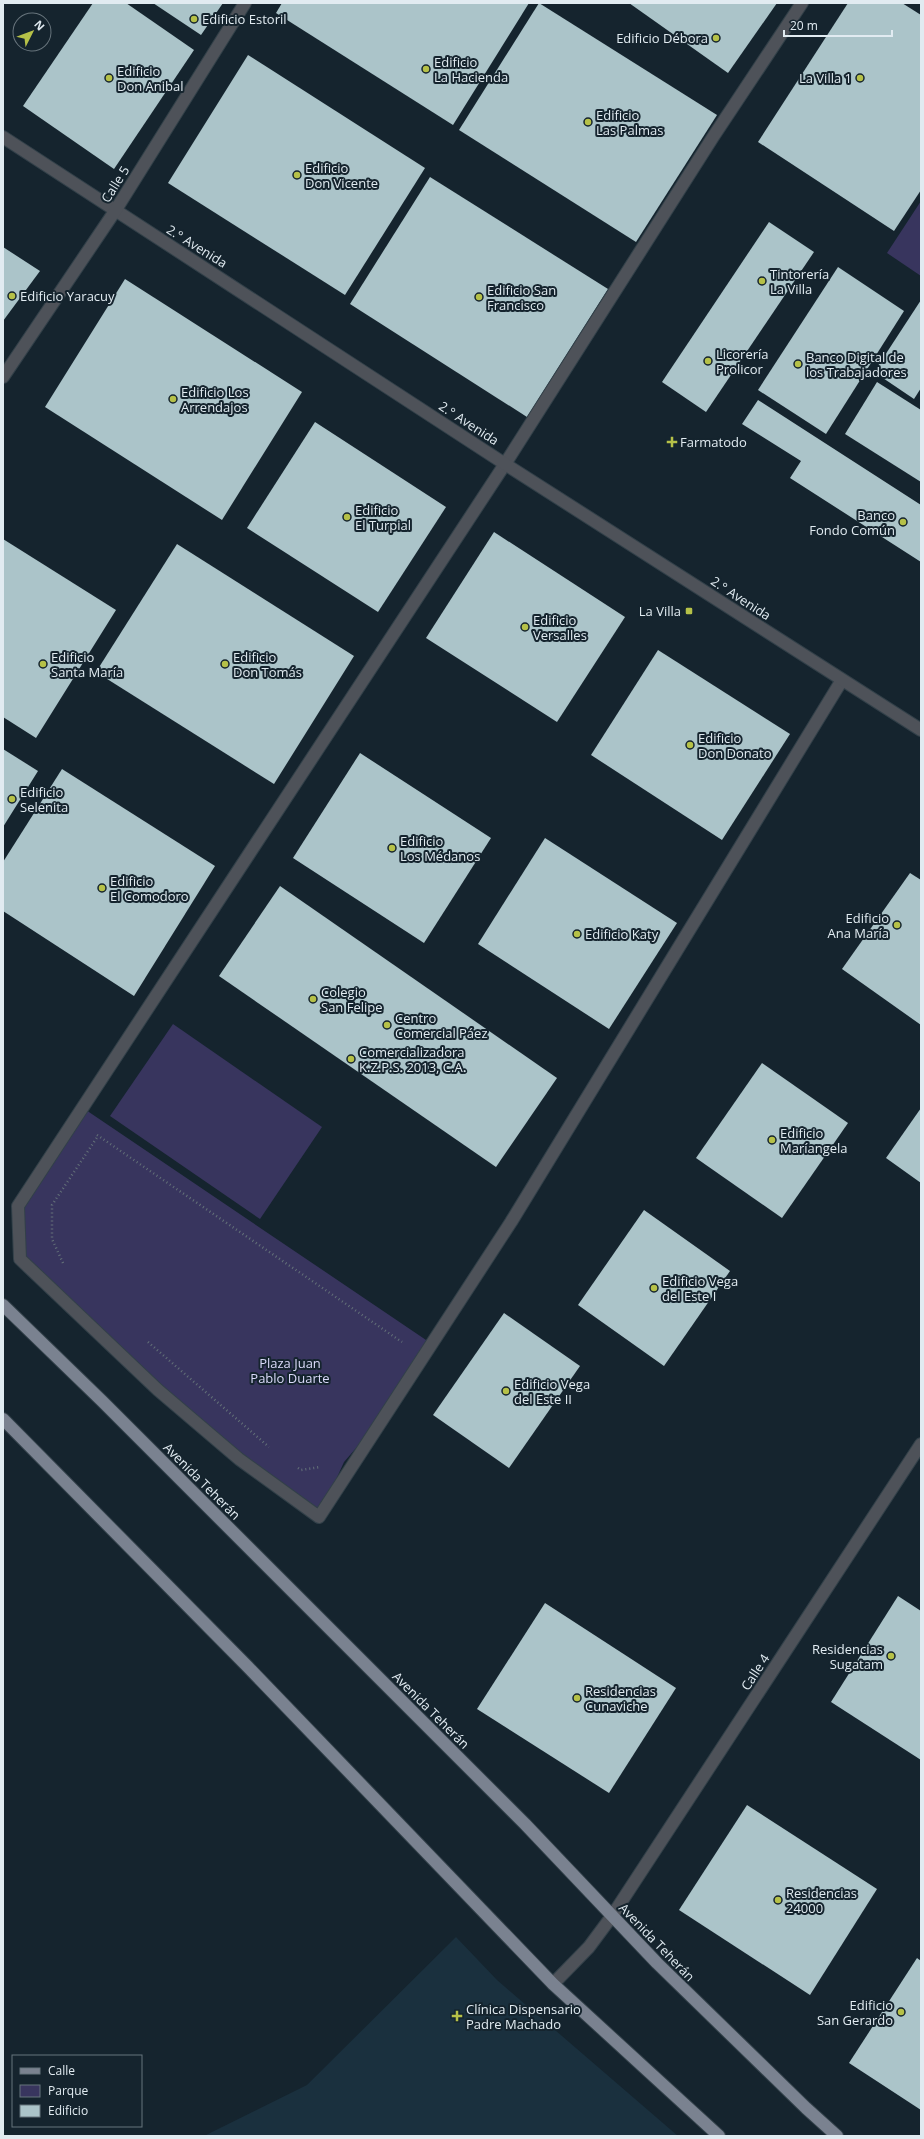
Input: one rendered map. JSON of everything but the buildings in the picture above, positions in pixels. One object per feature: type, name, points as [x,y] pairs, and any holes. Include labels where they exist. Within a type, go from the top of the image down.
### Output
[{"type":"main road","name":"Avenida Teherán","points":[[3,1305],[108,1407],[525,1824],[668,1974],[806,2108],[837,2136]]},
{"type":"main road","points":[[3,1419],[248,1666],[553,1984],[719,2136]]},
{"type":"street","name":"Calle 5","points":[[3,377],[115,211],[245,3]]},
{"type":"street","points":[[802,3],[718,130],[505,464],[18,1206],[20,1259],[158,1390],[239,1459],[320,1517],[511,1222],[842,680]]},
{"type":"street","name":"2.° Avenida","points":[[3,137],[49,165],[115,211],[505,464],[921,730]]},
{"type":"street","name":"Calle 4","points":[[553,1984],[589,1947],[612,1916],[921,1444]]},
{"type":"path","points":[[74,1120],[423,1356]]},
{"type":"path","points":[[64,1266],[52,1239],[52,1205],[98,1136]]},
{"type":"path","points":[[146,1340],[272,1450]]},
{"type":"path","points":[[296,1466],[301,1470],[322,1466]]},
{"type":"shaded area","name":"Clínica Dispensario Padre Machado","points":[[456,1937],[497,1980],[678,2136],[204,2136],[307,2085]]},
{"type":"green space","points":[[921,201],[921,276],[887,253]]},
{"type":"green space","points":[[173,1024],[322,1127],[260,1219],[110,1116]]},
{"type":"green space","name":"Plaza Juan Pablo Duarte","points":[[83,1108],[429,1342],[388,1411],[344,1462],[319,1517],[239,1459],[20,1259],[18,1206]]},
{"type":"place","name":"Edificio Estoril","points":[[194,19]]},
{"type":"place","name":"Edificio Débora","points":[[716,38]]},
{"type":"place","name":"Edificio La Hacienda","points":[[426,69]]},
{"type":"place","name":"Edificio Don Anibal","points":[[109,78]]},
{"type":"place","name":"La Villa 1","points":[[860,78]]},
{"type":"place","name":"Edificio Las Palmas","points":[[588,122]]},
{"type":"place","name":"Edificio Don Vicente","points":[[297,175]]},
{"type":"place","name":"Tintorería La Villa","points":[[762,281]]},
{"type":"place","name":"Edificio Yaracuy","points":[[12,296]]},
{"type":"place","name":"Edificio San Francisco","points":[[479,297]]},
{"type":"place","name":"Licorería Prolicor","points":[[708,361]]},
{"type":"place","name":"Banco Digital de los Trabajadores","points":[[798,364]]},
{"type":"place","name":"Edificio Los Arrendajos","points":[[173,399]]},
{"type":"place","name":"Farmatodo","points":[[672,442]]},
{"type":"place","name":"Edificio El Turpial","points":[[347,517]]},
{"type":"place","name":"Banco Fondo Común","points":[[903,522]]},
{"type":"place","name":"La Villa","points":[[689,611]]},
{"type":"place","name":"Edificio Versalles","points":[[525,627]]},
{"type":"place","name":"Edificio Santa María","points":[[43,664]]},
{"type":"place","name":"Edificio Don Tomás","points":[[225,664]]},
{"type":"place","name":"Edificio Don Donato","points":[[690,745]]},
{"type":"place","name":"Edificio Selenita","points":[[12,799]]},
{"type":"place","name":"Edificio Los Médanos","points":[[392,848]]},
{"type":"place","name":"Edificio El Comodoro","points":[[102,888]]},
{"type":"place","name":"Edificio Ana María","points":[[897,925]]},
{"type":"place","name":"Edificio Katy","points":[[577,934]]},
{"type":"place","name":"Colegio San Felipe","points":[[313,999]]},
{"type":"place","name":"Centro Comercial Páez","points":[[387,1025]]},
{"type":"place","name":"Comercializadora K.Z.P.S. 2013, C.A.","points":[[351,1059]]},
{"type":"place","name":"Edificio Maríangela","points":[[772,1140]]},
{"type":"place","name":"Edificio Vega del Este I","points":[[654,1288]]},
{"type":"place","name":"Edificio Vega del Este II","points":[[506,1391]]},
{"type":"place","name":"Residencias Sugatam","points":[[891,1656]]},
{"type":"place","name":"Residencias Cunaviche","points":[[577,1698]]},
{"type":"place","name":"Residencias 24000","points":[[778,1900]]},
{"type":"place","name":"Edificio San Gerardo","points":[[901,2012]]},
{"type":"place","name":"Clínica Dispensario Padre Machado","points":[[457,2016]]}]
